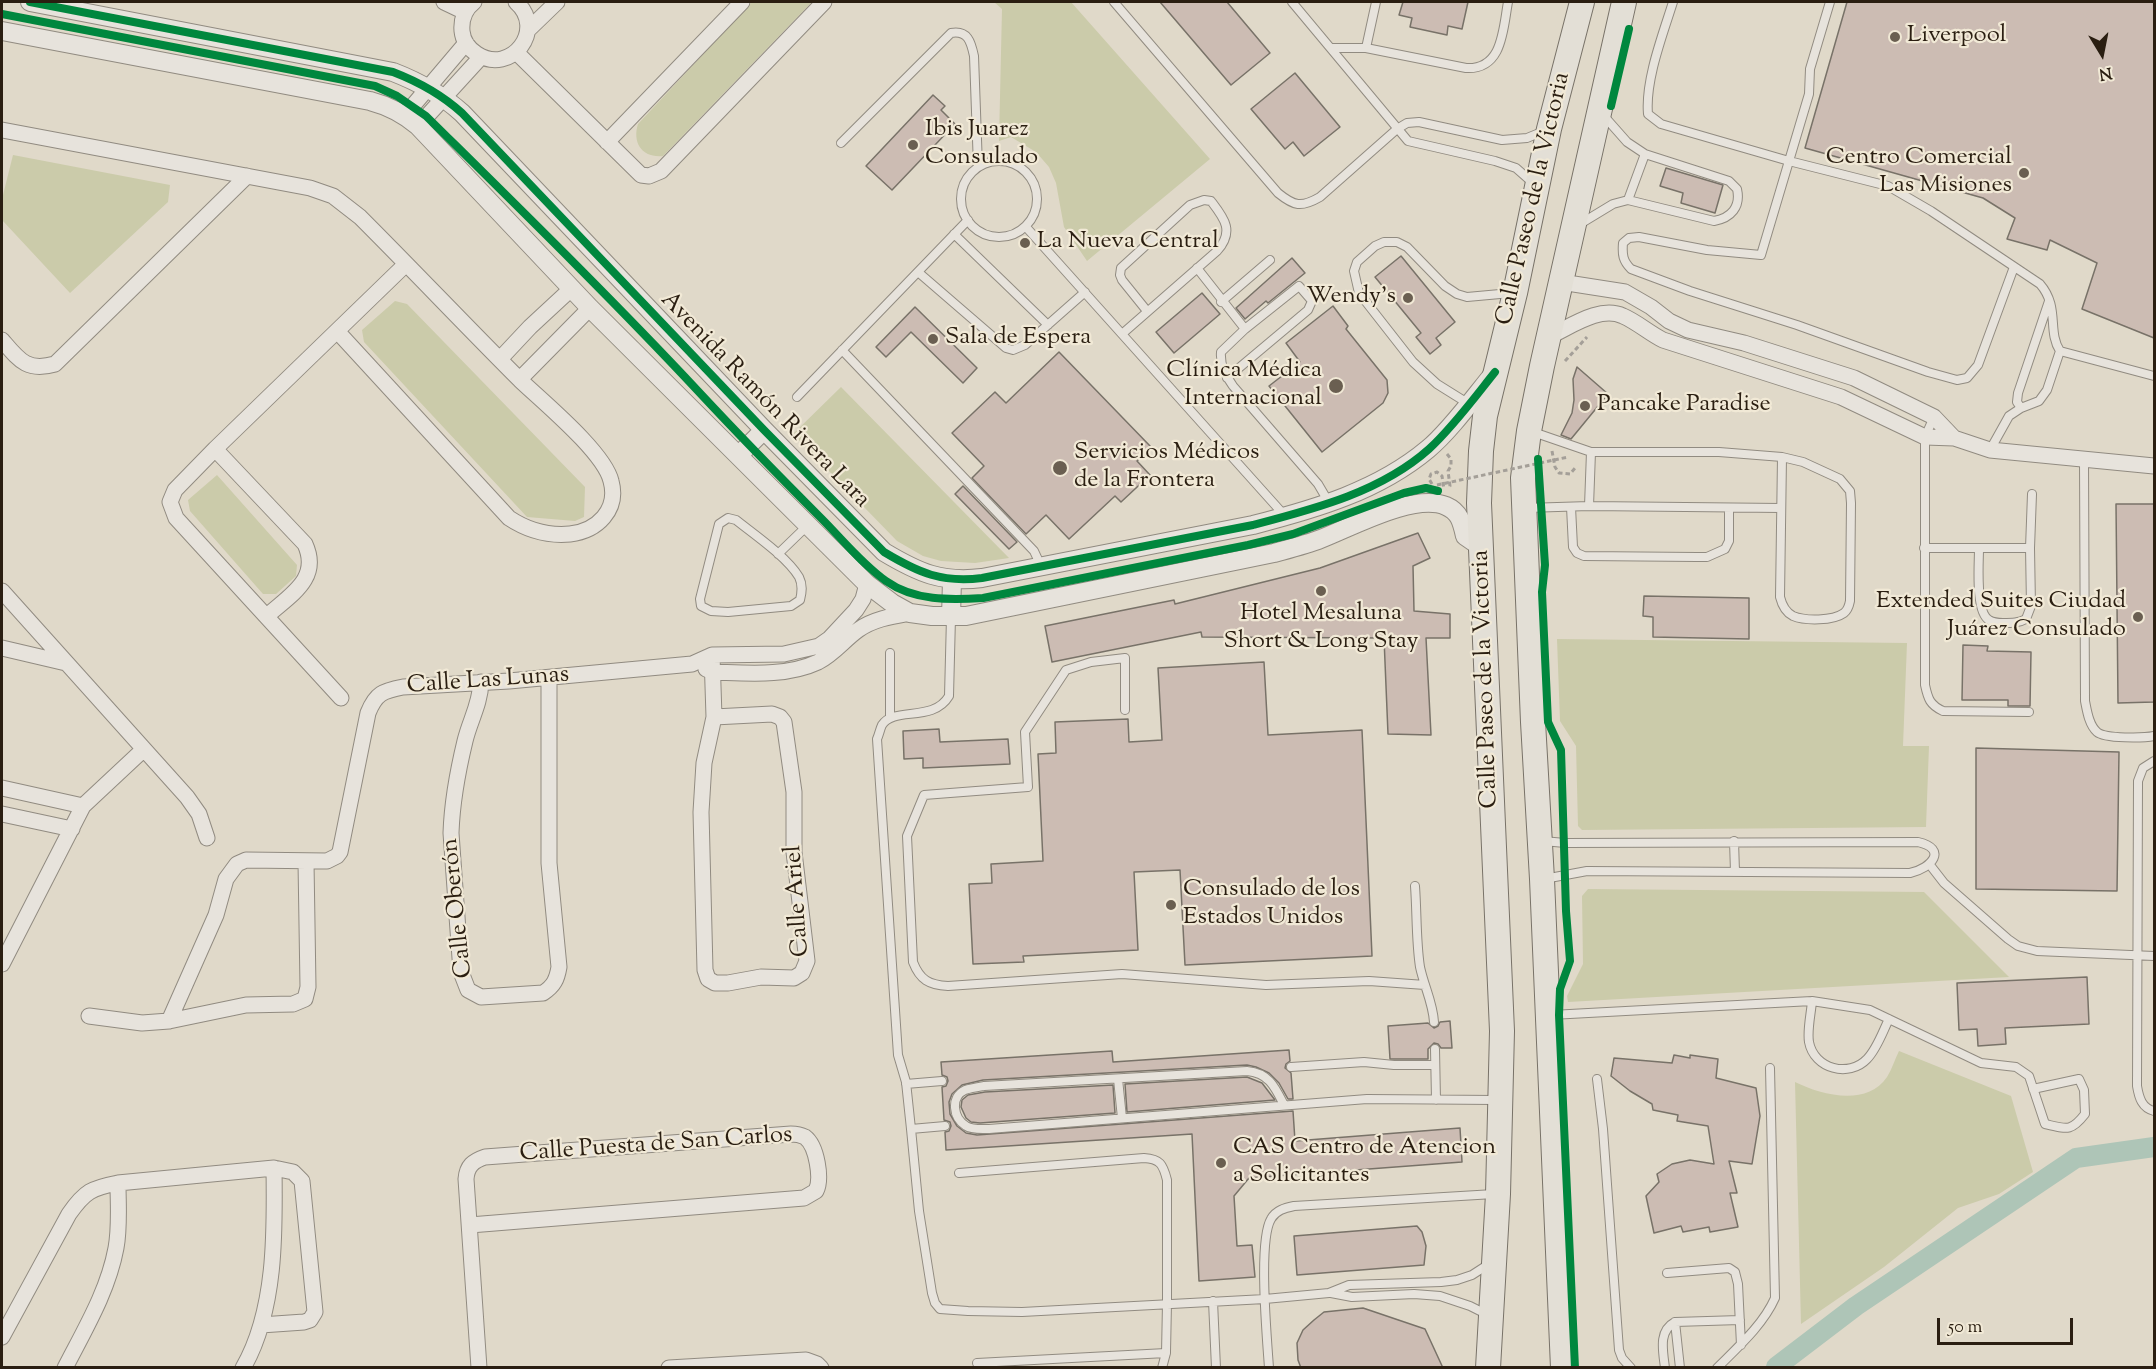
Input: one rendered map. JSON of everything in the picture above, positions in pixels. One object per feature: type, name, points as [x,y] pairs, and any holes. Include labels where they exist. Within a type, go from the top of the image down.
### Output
[{"type":"main road","name":"Calle Paseo de la Victoria","points":[[1488,1368],[1498,1194],[1502,1031],[1477,410],[1496,372],[1549,129],[1582,2]]},
{"type":"main road","points":[[1614,2],[1619,25]]},
{"type":"main road","name":"Calle Paseo de la Victoria","points":[[1563,1368],[1523,478],[1529,431],[1548,337],[1624,2]]},
{"type":"street","name":"Avenida Ramón Rivera Lara","points":[[36,2],[60,4],[393,72],[436,92],[470,122],[764,430],[885,552],[927,574],[952,580],[982,578],[1286,516],[1364,490],[1399,471],[1477,410]]},
{"type":"street","points":[[444,2],[470,7],[462,28],[466,43],[481,57],[500,59],[516,52],[522,45],[528,30],[557,2]]},
{"type":"street","points":[[516,2],[524,11],[528,30]]},
{"type":"street","points":[[607,142],[742,2]]},
{"type":"street","points":[[516,52],[641,175],[649,176],[661,171],[824,2]]},
{"type":"street","points":[[2,31],[389,106],[411,121],[571,290],[739,455],[807,526],[867,584],[910,613],[951,617],[966,616],[1297,547],[1391,511],[1421,503],[1434,503],[1448,507],[1462,521],[1465,536],[1481,547]]},
{"type":"street","points":[[411,121],[436,92],[466,43]]},
{"type":"street","points":[[436,92],[481,57]]},
{"type":"street","points":[[2,130],[310,188],[333,196],[360,217],[598,456],[611,481],[612,497],[609,509],[600,522],[583,532],[552,534],[526,528],[509,518],[338,331]]},
{"type":"street","points":[[2,340],[28,366],[41,368],[55,364],[247,176]]},
{"type":"street","points":[[342,698],[176,518],[170,502],[175,490],[215,449],[406,264]]},
{"type":"street","points":[[1561,282],[1625,292],[1678,326],[1744,343],[1854,378],[1934,417],[1954,438]]},
{"type":"street","points":[[500,359],[530,327],[571,290]]},
{"type":"street","points":[[520,379],[590,308]]},
{"type":"street","points":[[1548,337],[1597,315],[1614,313],[1622,315],[1663,340],[1841,397],[1925,437],[1954,438],[1990,450],[2084,461],[2154,466]]},
{"type":"street","points":[[739,455],[764,430]]},
{"type":"street","points":[[215,449],[305,544],[309,554],[309,570],[306,580],[267,616]]},
{"type":"street","points":[[1286,516],[1297,547]]},
{"type":"street","points":[[951,617],[952,580]]},
{"type":"street","name":"Calle Las Lunas","points":[[170,1021],[216,915],[226,879],[237,864],[246,860],[306,862],[332,860],[340,852],[368,713],[377,695],[403,687],[549,678],[692,664],[712,654],[784,654],[819,646],[829,639],[856,610],[863,599],[867,584]]},
{"type":"street","points":[[2,591],[187,797],[199,814],[207,838]]},
{"type":"street","name":"Calle Las Lunas","points":[[692,664],[713,672],[770,673],[802,668],[824,658],[867,625],[884,618],[910,613]]},
{"type":"street","points":[[2,648],[66,663]]},
{"type":"street","name":"Calle Ariel","points":[[712,654],[714,717],[704,763],[701,812],[705,970],[708,979],[715,983],[761,977],[794,978],[802,973],[807,961],[794,852],[794,792],[784,722],[780,717],[772,714],[714,717]]},
{"type":"street","name":"Calle Oberón","points":[[481,682],[480,699],[465,740],[451,833],[461,972],[468,990],[481,997],[543,993],[552,987],[557,977],[559,967],[549,863],[549,678]]},
{"type":"street","points":[[3,959],[83,806],[144,749]]},
{"type":"street","points":[[2,788],[83,806]]},
{"type":"street","points":[[2,814],[72,829]]},
{"type":"street","points":[[89,1016],[117,1022],[170,1021],[246,1005],[293,1004],[305,999],[308,987],[306,862]]},
{"type":"street","name":"Calle Puesta de San Carlos","points":[[791,1134],[804,1136],[812,1145],[820,1178],[816,1191],[804,1198],[470,1225],[466,1172],[472,1163],[485,1157],[791,1134]]},
{"type":"street","points":[[243,1368],[253,1360],[261,1325],[273,1246],[274,1168]]},
{"type":"street","points":[[2,1337],[69,1214],[76,1204],[95,1188],[118,1183],[274,1168],[293,1172],[302,1181],[315,1312],[310,1320],[304,1322],[261,1325]]},
{"type":"street","points":[[65,1368],[93,1316],[110,1273],[117,1246],[118,1183]]},
{"type":"street","points":[[470,1225],[479,1368]]},
{"type":"street","points":[[669,1368],[807,1360],[818,1364],[821,1368]]},
{"type":"lane","points":[[1114,2],[1278,193],[1290,202],[1300,205],[1310,203],[1320,197],[1397,129],[1407,123],[1419,122],[1502,140],[1527,138],[1549,129]]},
{"type":"lane","points":[[1292,2],[1408,141],[1496,161],[1516,168],[1536,186]]},
{"type":"lane","points":[[1366,48],[1376,2]]},
{"type":"lane","points":[[1331,48],[1366,48],[1467,69],[1478,69],[1493,58],[1499,46],[1508,2]]},
{"type":"lane","points":[[1673,2],[1653,73],[1647,103],[1648,114],[1661,124],[1789,161],[1888,186],[2040,284],[2050,300],[2054,315],[2056,345],[2060,351],[2154,376]]},
{"type":"lane","points":[[1830,2],[1810,69],[1809,94],[1761,255],[1707,250],[1639,237],[1629,238],[1623,243],[1624,263],[1631,269],[1690,291],[1807,328],[1957,381],[1967,378],[1978,365],[2014,267]]},
{"type":"lane","points":[[841,143],[951,33],[958,32],[969,39],[974,56],[978,167]]},
{"type":"lane","points":[[1574,228],[1613,204],[1628,200],[1714,221],[1727,218],[1736,208],[1739,195],[1737,189],[1729,181],[1645,154],[1627,142],[1600,111]]},
{"type":"lane","points":[[1628,200],[1645,154]]},
{"type":"lane","points":[[993,162],[1009,162],[1023,169],[1034,182],[1038,197],[1035,213],[1026,226],[1015,234],[996,237],[977,230],[968,220],[962,207],[962,192],[967,178],[978,167],[993,162]]},
{"type":"lane","points":[[1122,334],[1197,268],[1222,245],[1227,230],[1226,220],[1211,201],[1204,200],[1190,205],[1121,268],[1122,280],[1148,311]]},
{"type":"lane","points":[[797,397],[968,220]]},
{"type":"lane","points":[[1026,226],[1286,516]]},
{"type":"lane","points":[[954,234],[1048,325]]},
{"type":"lane","points":[[1477,410],[1437,384],[1413,362],[1359,293],[1354,271],[1357,262],[1374,246],[1384,242],[1398,242],[1407,247],[1445,286],[1457,294],[1481,297],[1515,293]]},
{"type":"lane","points":[[1221,302],[1270,260]]},
{"type":"lane","points":[[1197,268],[1221,302],[1245,329]]},
{"type":"lane","points":[[918,272],[1006,348],[1012,350],[1020,348],[1085,292]]},
{"type":"lane","points":[[1227,378],[1308,310],[1312,301],[1299,286],[1245,329],[1221,352],[1221,362],[1227,378],[1318,484],[1329,503]]},
{"type":"lane","points":[[2021,408],[2017,402],[2018,393],[2050,300]]},
{"type":"lane","points":[[842,350],[1034,551],[1041,566]]},
{"type":"lane","points":[[1990,450],[2009,416],[2039,401],[2047,390],[2060,351]]},
{"type":"lane","points":[[1934,417],[1925,437],[1925,686],[1928,699],[1943,711],[2029,712]]},
{"type":"lane","points":[[1529,431],[1591,452],[1719,452],[1782,457],[1803,462],[1839,478],[1850,492],[1850,601],[1848,609],[1843,614],[1827,618],[1803,618],[1792,616],[1782,606],[1780,597],[1782,457]]},
{"type":"lane","points":[[1589,506],[1591,452]]},
{"type":"lane","points":[[2084,461],[2085,701],[2087,711],[2090,722],[2102,735],[2144,738],[2154,736]]},
{"type":"lane","points":[[1979,549],[1980,599],[1984,616],[1999,623],[2019,622],[2026,619],[2031,606],[2032,494]]},
{"type":"lane","points":[[1524,508],[1589,506],[1781,508]]},
{"type":"lane","points":[[1571,507],[1573,547],[1577,553],[1584,556],[1697,557],[1707,557],[1725,549],[1729,541],[1729,508]]},
{"type":"lane","points":[[728,518],[736,520],[778,554],[800,578],[803,590],[800,600],[791,606],[728,612],[711,611],[701,606],[700,599],[719,524],[728,518]]},
{"type":"lane","points":[[778,554],[807,526]]},
{"type":"lane","points":[[1924,548],[2030,548]]},
{"type":"lane","points":[[951,617],[949,696],[944,704],[933,710],[890,718],[882,724],[877,739],[898,1055],[906,1084],[919,1210],[935,1304],[940,1309],[1022,1312],[1265,1299],[1329,1293],[1349,1285],[1457,1280],[1482,1270],[1495,1259]]},
{"type":"lane","points":[[890,653],[890,718]]},
{"type":"lane","points":[[1125,711],[1125,658],[1091,662],[1066,670],[1025,732],[1028,787],[924,795],[907,836],[913,962],[921,977],[927,982],[948,986],[1122,975],[1266,985],[1369,981],[1425,985]]},
{"type":"lane","points":[[2154,761],[2143,768],[2138,781],[2136,956],[2136,1086],[2143,1104],[2154,1111]]},
{"type":"lane","points":[[1540,841],[1565,843],[1918,842],[1932,848],[1934,855],[1930,865],[1921,871],[1910,873],[1587,871],[1565,873],[1542,879]]},
{"type":"lane","points":[[1734,841],[1735,872]]},
{"type":"lane","points":[[1930,865],[1944,883],[2007,939],[2018,946],[2037,951],[2154,956]]},
{"type":"lane","points":[[1416,886],[1418,954],[1434,1022]]},
{"type":"lane","points":[[1812,1001],[1809,1043],[1817,1059],[1832,1068],[1850,1069],[1866,1060],[1872,1053],[1889,1018]]},
{"type":"lane","points":[[1548,1015],[1812,1001],[1870,1010],[1981,1063],[2016,1067],[2029,1076],[2033,1089],[2046,1124],[2066,1129],[2076,1126],[2085,1114],[2084,1090],[2079,1079],[2033,1089]]},
{"type":"lane","points":[[1435,1049],[1436,1100]]},
{"type":"lane","points":[[1291,1067],[1364,1062],[1435,1065]]},
{"type":"lane","points":[[1717,1368],[1741,1345],[1766,1315],[1775,1298],[1770,1068]]},
{"type":"lane","points":[[1284,1105],[1268,1078],[1253,1072],[972,1088],[964,1090],[959,1095],[956,1100],[955,1113],[963,1125],[978,1129],[1367,1099],[1501,1100]]},
{"type":"lane","points":[[1118,1079],[1122,1118]]},
{"type":"lane","points":[[1597,1079],[1603,1129],[1619,1350],[1622,1358],[1631,1368]]},
{"type":"lane","points":[[906,1084],[942,1082]]},
{"type":"lane","points":[[911,1129],[945,1126]]},
{"type":"lane","points":[[959,1173],[1144,1158],[1159,1161],[1164,1166],[1167,1180],[1166,1353],[1162,1368]]},
{"type":"lane","points":[[1269,1368],[1265,1248],[1271,1220],[1282,1209],[1306,1205],[1498,1194]]},
{"type":"lane","points":[[1668,1273],[1729,1268],[1735,1272],[1738,1284],[1741,1345]]},
{"type":"lane","points":[[1414,1282],[1414,1294]]},
{"type":"lane","points":[[1329,1293],[1352,1298],[1414,1294],[1440,1296],[1470,1306],[1491,1317]]},
{"type":"lane","points":[[1213,1301],[1216,1368]]},
{"type":"lane","points":[[1665,1368],[1664,1335],[1669,1326],[1675,1322],[1740,1320]]},
{"type":"lane","points":[[1675,1322],[1680,1368]]},
{"type":"lane","points":[[977,1363],[1166,1353]]},
{"type":"path","points":[[584,273],[659,349]]},
{"type":"path","points":[[1444,490],[1440,474],[1435,472],[1429,476],[1430,483],[1437,485],[1568,457],[1575,461],[1574,472],[1565,475],[1559,472],[1555,467],[1552,452]]},
{"type":"path","points":[[1438,492],[1450,486],[1448,471],[1451,466],[1449,455],[1439,454]]},
{"type":"path","points":[[1539,459],[1539,469]]},
{"type":"green space","points":[[752,2],[812,2],[663,156],[649,155],[644,152],[636,137],[638,124]]},
{"type":"green space","points":[[994,2],[1071,2],[1210,159],[1087,261],[1064,227],[1056,183],[1049,167],[1036,152],[1011,137],[999,141],[1002,9]]},
{"type":"green space","points":[[13,155],[170,185],[168,202],[70,293],[2,220],[2,199]]},
{"type":"green space","points":[[395,301],[407,304],[585,487],[584,517],[575,521],[527,517],[364,342],[362,330]]},
{"type":"green space","points":[[841,387],[1009,558],[975,563],[941,561],[923,556],[897,541],[793,434]]},
{"type":"green space","points":[[217,475],[297,565],[296,576],[276,594],[263,594],[190,511],[188,500]]},
{"type":"green space","points":[[1557,639],[1907,643],[1903,746],[1929,746],[1926,827],[1582,830],[1578,826],[1576,746],[1560,721]]},
{"type":"green space","points":[[1588,889],[1924,892],[2009,977],[1568,1002],[1567,996],[1583,964],[1582,896]]},
{"type":"green space","points":[[1899,1051],[2011,1096],[2033,1172],[1999,1194],[1958,1208],[1884,1267],[1801,1324],[1795,1082],[1818,1091],[1843,1096],[1868,1092],[1887,1077]]},
{"type":"building","points":[[1160,2],[1227,2],[1270,53],[1231,85]]},
{"type":"building","points":[[1403,2],[1468,2],[1462,29],[1448,26],[1447,35],[1410,27],[1412,18],[1399,15]]},
{"type":"building","name":"Centro Comercial Las Misiones","points":[[1847,2],[2154,2],[2154,338],[2082,309],[2097,263],[2050,240],[2047,250],[2007,239],[2015,218],[1983,198],[1805,148]]},
{"type":"building","points":[[1295,73],[1340,127],[1304,156],[1293,142],[1285,149],[1251,109]]},
{"type":"building","points":[[933,95],[945,106],[941,110],[955,124],[892,190],[866,166]]},
{"type":"building","points":[[1666,168],[1723,185],[1715,213],[1681,203],[1683,193],[1660,186]]},
{"type":"building","points":[[1401,256],[1455,322],[1436,338],[1441,345],[1430,354],[1416,337],[1421,333],[1375,277]]},
{"type":"building","points":[[1292,258],[1305,273],[1245,319],[1236,308]]},
{"type":"building","points":[[1202,293],[1220,314],[1174,353],[1156,332]]},
{"type":"building","points":[[1333,306],[1348,326],[1346,329],[1387,380],[1388,393],[1383,403],[1322,452],[1269,386],[1300,362],[1286,343]]},
{"type":"building","name":"Sala de Espera","points":[[915,307],[977,368],[963,383],[911,332],[886,357],[876,347]]},
{"type":"building","points":[[1059,352],[1151,447],[1137,461],[1150,475],[1121,502],[1115,496],[1069,539],[1046,515],[1026,534],[972,478],[984,466],[952,433],[995,392],[1006,403]]},
{"type":"building","name":"Pancake Paradise","points":[[1577,367],[1608,394],[1571,439],[1561,435],[1572,413],[1573,379]]},
{"type":"building","points":[[963,486],[1017,542],[1009,549],[955,494]]},
{"type":"building","points":[[2116,504],[2154,504],[2154,702],[2118,703]]},
{"type":"building","points":[[1418,533],[1430,558],[1413,566],[1414,611],[1450,614],[1450,638],[1426,638],[1431,735],[1388,734],[1384,638],[1202,637],[1201,632],[1052,662],[1045,626],[1174,600],[1175,604],[1320,568]]},
{"type":"building","points":[[1644,596],[1749,598],[1749,639],[1653,637],[1653,617],[1643,616]]},
{"type":"building","points":[[1963,645],[1988,646],[1987,651],[2031,652],[2030,706],[2008,706],[2008,700],[1962,700]]},
{"type":"building","points":[[1264,662],[1268,735],[1362,730],[1372,956],[1185,965],[1180,870],[1134,872],[1138,950],[1023,956],[1024,962],[973,964],[969,884],[992,883],[991,864],[1043,861],[1038,754],[1056,753],[1055,722],[1128,719],[1129,742],[1162,740],[1158,668]]},
{"type":"building","points":[[939,729],[940,742],[1008,739],[1010,764],[923,768],[923,758],[904,759],[903,731]]},
{"type":"building","points":[[1976,748],[2119,752],[2117,891],[1976,889]]},
{"type":"building","points":[[2087,977],[2089,1024],[2005,1028],[2006,1044],[1978,1046],[1977,1029],[1959,1030],[1957,983]]},
{"type":"building","points":[[1450,1021],[1452,1048],[1441,1048],[1434,1043],[1428,1049],[1428,1059],[1390,1059],[1388,1026],[1428,1023],[1434,1028],[1440,1022]]},
{"type":"building","points":[[1289,1050],[1290,1061],[1285,1068],[1291,1073],[1293,1099],[1288,1099],[1279,1083],[1269,1073],[1247,1065],[983,1080],[962,1085],[952,1094],[949,1102],[950,1114],[957,1126],[966,1133],[977,1135],[1293,1111],[1295,1141],[1460,1128],[1462,1162],[1249,1178],[1234,1196],[1237,1246],[1252,1245],[1255,1277],[1199,1281],[1192,1134],[946,1150],[945,1132],[949,1131],[951,1126],[950,1122],[944,1120],[942,1087],[946,1086],[948,1081],[947,1077],[942,1075],[941,1062],[1112,1051],[1113,1062]]},
{"type":"building","points":[[1674,1055],[1718,1059],[1716,1078],[1756,1088],[1760,1116],[1752,1164],[1729,1161],[1737,1193],[1730,1193],[1738,1227],[1710,1232],[1709,1227],[1683,1232],[1681,1226],[1654,1233],[1646,1196],[1659,1182],[1657,1174],[1672,1164],[1690,1160],[1714,1164],[1708,1126],[1677,1121],[1678,1115],[1653,1110],[1652,1104],[1611,1076],[1614,1058],[1672,1063]]},
{"type":"building","points":[[1247,1077],[1262,1083],[1275,1100],[1127,1112],[1125,1084]]},
{"type":"building","points":[[1113,1085],[1115,1113],[980,1123],[971,1122],[966,1118],[961,1107],[962,1100],[968,1095],[985,1092]]},
{"type":"building","points":[[1417,1226],[1422,1232],[1426,1246],[1424,1265],[1297,1275],[1294,1236]]},
{"type":"building","points":[[1363,1308],[1425,1329],[1443,1368],[1301,1368],[1297,1343],[1303,1330],[1324,1312]]},
{"type":"waterway","points":[[1776,1367],[1856,1306],[2076,1158],[2154,1147]]},
{"type":"cycle path","points":[[30,2],[393,72],[438,94],[462,113],[764,430],[884,552],[908,566],[931,575],[955,579],[982,578],[1253,525],[1346,497],[1390,477],[1429,449],[1455,422],[1495,372]]},
{"type":"cycle path","points":[[2,14],[375,86],[397,96],[426,116],[564,252],[860,559],[897,588],[920,596],[945,599],[983,598],[1248,545],[1293,534],[1404,493],[1426,488],[1438,491]]},
{"type":"cycle path","points":[[1611,106],[1629,29]]},
{"type":"cycle path","points":[[1538,459],[1545,565],[1542,592],[1548,722],[1561,750],[1566,911],[1570,961],[1560,989],[1559,1015],[1575,1368]]},
{"type":"place","name":"Liverpool","points":[[1895,37]]},
{"type":"place","name":"Ibis Juarez Consulado","points":[[913,145]]},
{"type":"place","name":"Centro Comercial Las Misiones","points":[[2024,173]]},
{"type":"place","name":"La Nueva Central","points":[[1025,243]]},
{"type":"place","name":"Wendy's","points":[[1408,298]]},
{"type":"place","name":"Sala de Espera","points":[[933,339]]},
{"type":"place","name":"Clínica Médica Internacional","points":[[1336,386]]},
{"type":"place","name":"Pancake Paradise","points":[[1585,406]]},
{"type":"place","name":"Servicios Médicos de la Frontera","points":[[1060,468]]},
{"type":"place","name":"Hotel Mesaluna Short & Long Stay","points":[[1321,591]]},
{"type":"place","name":"Extended Suites Ciudad Juárez Consulado","points":[[2138,617]]},
{"type":"place","name":"Consulado de los Estados Unidos","points":[[1171,905]]},
{"type":"place","name":"CAS Centro de Atencion a Solicitantes","points":[[1221,1163]]}]
